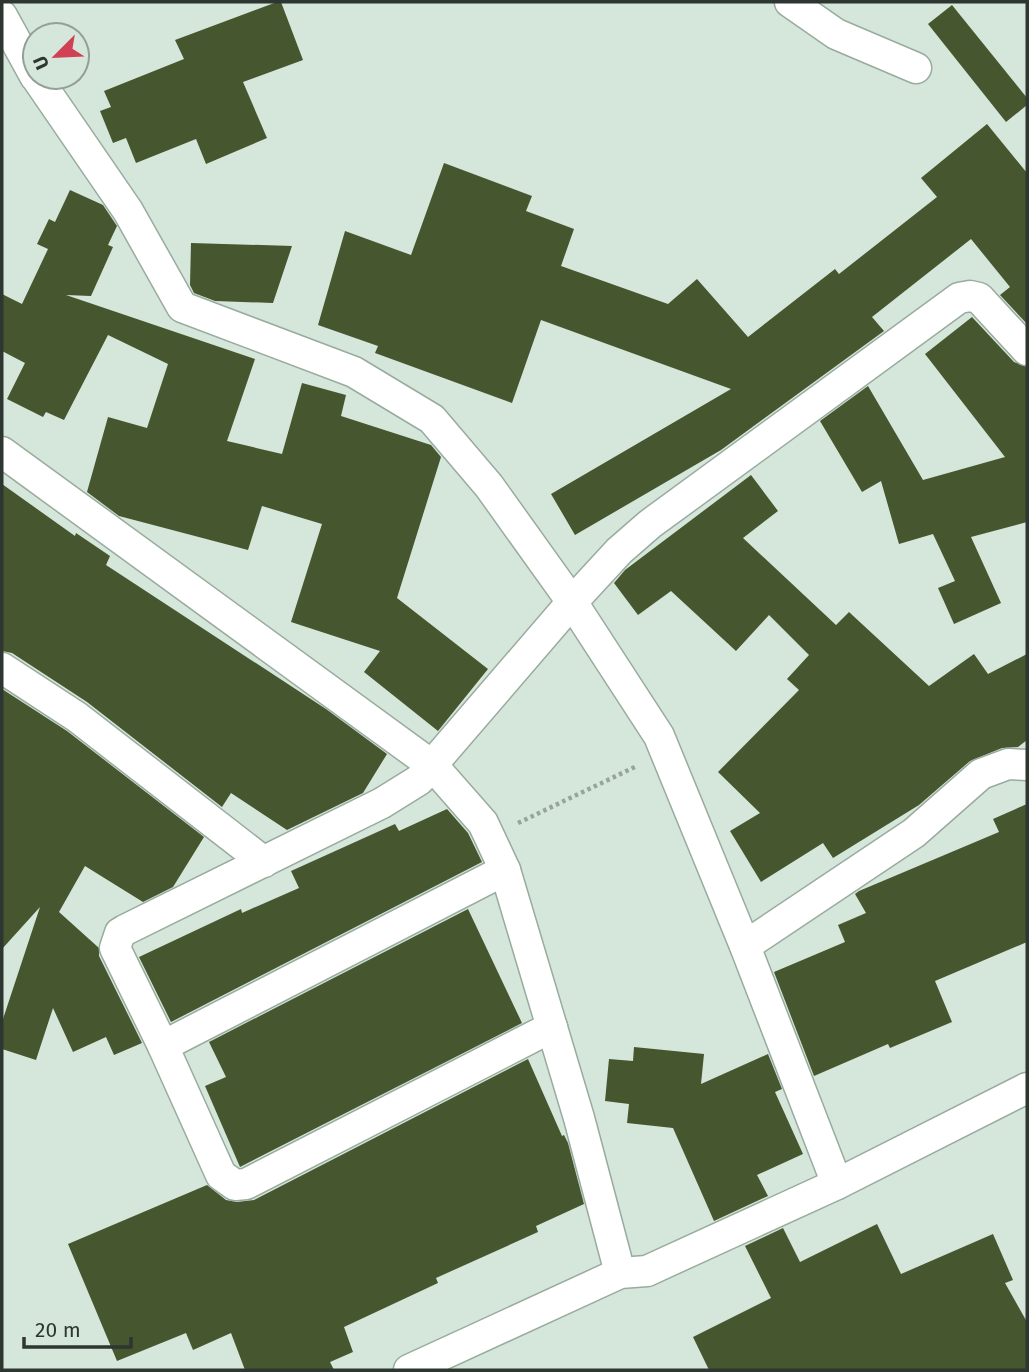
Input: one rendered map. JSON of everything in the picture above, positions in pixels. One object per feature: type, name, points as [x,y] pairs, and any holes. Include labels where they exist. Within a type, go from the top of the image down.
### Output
[{"type":"street","points":[[790,2],[836,34],[916,68]]},
{"type":"street","points":[[2,16],[21,51]]},
{"type":"street","points":[[45,91],[128,211],[182,307],[354,372],[432,419],[489,486],[572,602],[659,736],[745,946],[837,1184]]},
{"type":"street","points":[[552,1027],[246,1184],[235,1185],[221,1175],[115,948],[120,933],[382,803],[419,780],[619,551],[650,524],[959,298],[979,298],[1027,350]]},
{"type":"street","points":[[2,452],[433,766],[483,823],[505,870],[552,1027],[620,1273]]},
{"type":"street","points":[[2,668],[77,717],[264,862]]},
{"type":"street","points":[[745,946],[914,833],[981,774],[1008,764],[1027,765]]},
{"type":"street","points":[[163,1046],[505,870]]},
{"type":"street","points":[[409,1370],[620,1273],[647,1271],[837,1184],[1027,1088]]},
{"type":"path","points":[[489,837],[666,752]]},
{"type":"building","points":[[281,2],[303,60],[243,82],[267,138],[206,164],[196,139],[136,163],[126,138],[113,143],[100,111],[111,107],[104,91],[184,59],[175,40]]},
{"type":"building","points":[[952,5],[1027,98],[1027,105],[1006,122],[928,24]]},
{"type":"building","points":[[987,124],[1027,173],[1027,324],[1000,295],[1010,287],[971,239],[872,317],[884,331],[721,450],[575,535],[551,494],[731,389],[541,320],[512,403],[375,353],[378,346],[318,325],[345,231],[411,255],[444,163],[532,196],[526,211],[574,229],[561,266],[668,304],[697,279],[748,337],[835,269],[839,274],[937,197],[921,178]]},
{"type":"building","points":[[70,190],[103,205],[117,226],[108,245],[113,247],[91,296],[66,295],[255,359],[227,441],[282,454],[302,383],[346,395],[341,416],[431,445],[441,457],[397,598],[488,669],[438,731],[364,672],[380,651],[291,622],[322,524],[262,506],[248,550],[119,516],[87,492],[108,417],[147,428],[168,364],[108,335],[64,420],[46,412],[43,417],[7,399],[25,363],[2,351],[2,294],[22,304],[48,249],[37,244],[49,219],[55,222]]},
{"type":"building","points":[[191,243],[292,246],[273,303],[215,301],[194,293],[190,285]]},
{"type":"building","points":[[972,317],[1014,362],[1027,367],[1027,522],[971,537],[1001,603],[954,624],[938,588],[955,581],[933,534],[899,544],[881,481],[862,492],[820,421],[868,386],[923,480],[1005,457],[925,354]]},
{"type":"building","points":[[751,475],[778,511],[743,538],[836,625],[849,612],[929,686],[974,654],[988,674],[1027,654],[1027,740],[1018,747],[1002,748],[970,761],[919,805],[833,858],[823,843],[761,882],[730,831],[760,813],[718,772],[799,690],[787,679],[809,655],[769,615],[736,651],[671,591],[638,615],[614,583],[625,570]]},
{"type":"building","points":[[2,484],[75,536],[76,533],[110,556],[106,565],[326,709],[387,754],[363,793],[287,830],[231,793],[222,807],[87,702],[12,653],[2,651]]},
{"type":"building","points":[[2,689],[67,731],[204,837],[173,887],[143,902],[85,866],[59,912],[99,948],[99,956],[142,1043],[114,1055],[106,1037],[73,1052],[53,1008],[36,1060],[2,1049],[2,1022],[40,907],[2,949]]},
{"type":"building","points":[[1027,804],[1027,942],[935,981],[952,1022],[890,1048],[888,1044],[814,1076],[774,972],[845,942],[838,925],[866,913],[855,894],[859,891],[999,832],[993,819]]},
{"type":"building","points":[[447,809],[468,833],[482,862],[171,1022],[139,957],[241,909],[242,913],[299,888],[291,871],[395,824],[399,831]]},
{"type":"building","points":[[468,909],[522,1023],[240,1167],[205,1086],[226,1077],[209,1042]]},
{"type":"building","points":[[634,1047],[704,1054],[701,1084],[768,1054],[782,1089],[775,1092],[803,1154],[757,1175],[768,1196],[714,1221],[673,1128],[627,1123],[629,1104],[605,1101],[609,1059],[633,1061]]},
{"type":"building","points":[[528,1059],[562,1136],[564,1135],[568,1143],[584,1204],[536,1226],[538,1232],[436,1278],[438,1283],[344,1327],[353,1352],[330,1362],[334,1370],[245,1370],[231,1333],[193,1350],[186,1333],[117,1361],[68,1244],[207,1185],[226,1200],[254,1200]]},
{"type":"building","points":[[877,1224],[901,1274],[993,1234],[1013,1280],[1005,1283],[1027,1322],[1027,1370],[709,1370],[693,1337],[771,1298],[745,1246],[783,1228],[800,1262]]}]
